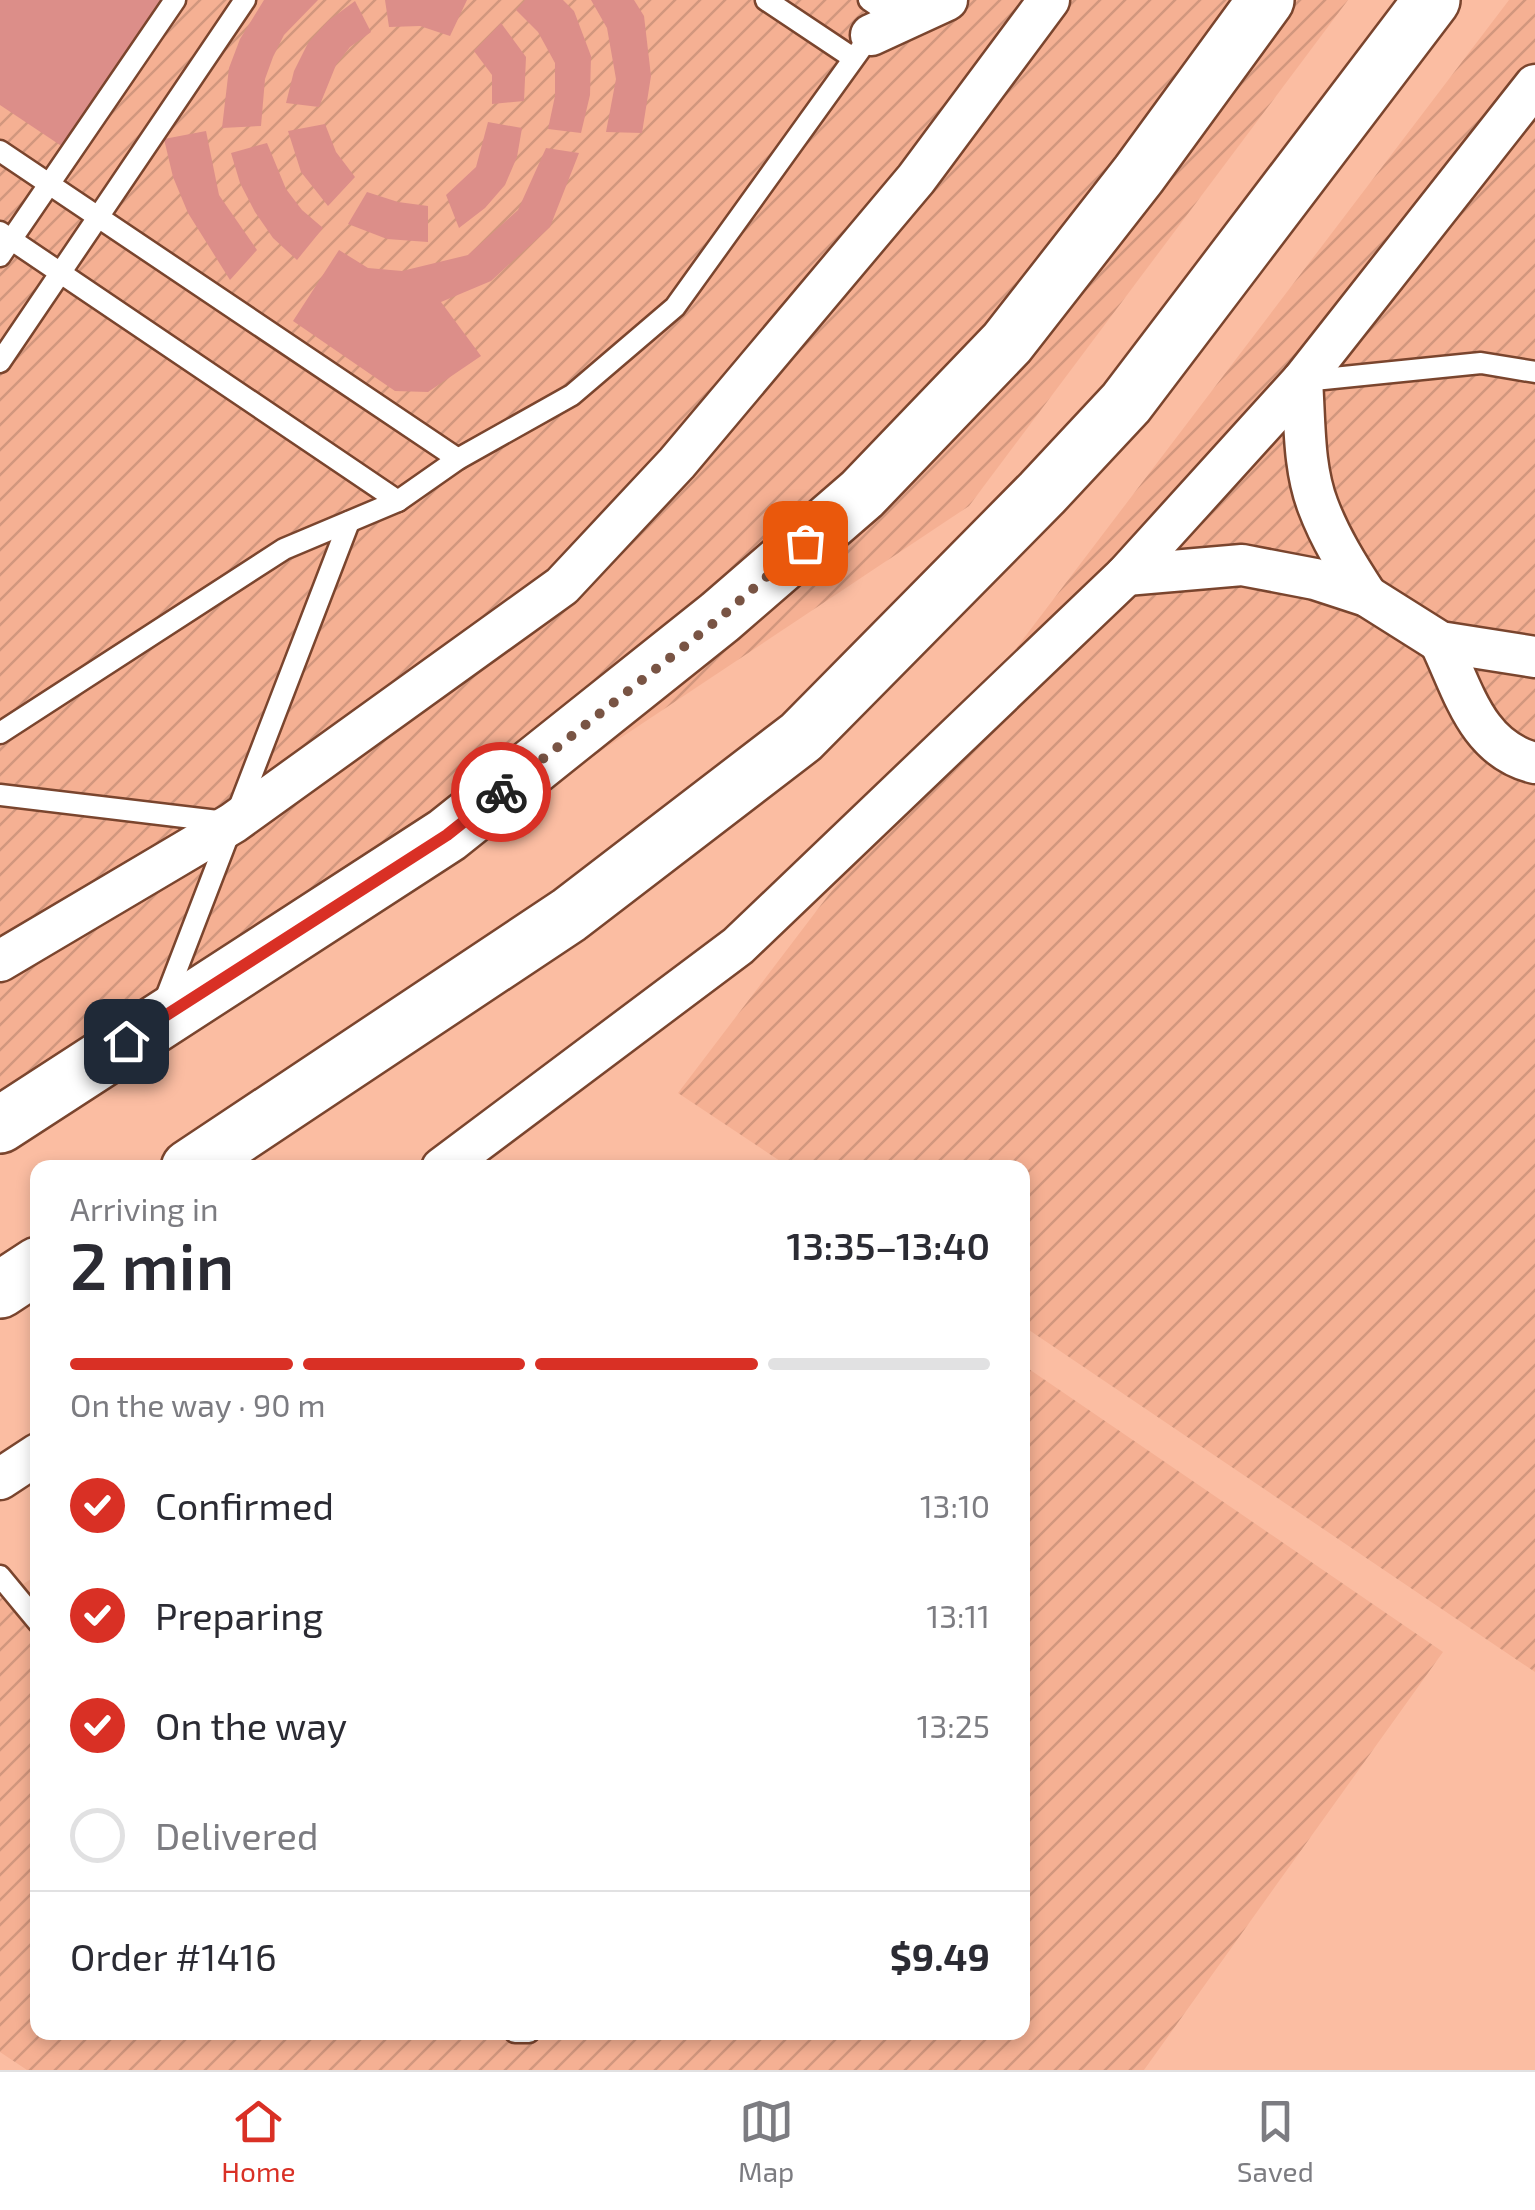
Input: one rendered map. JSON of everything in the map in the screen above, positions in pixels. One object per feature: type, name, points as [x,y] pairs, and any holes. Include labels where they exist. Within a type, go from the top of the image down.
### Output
[{"type":"highway","points":[[0,1125],[447,835],[720,618],[862,494],[1006,344],[1139,174],[1266,0]]},
{"type":"highway","points":[[201,1160],[569,915],[801,737],[1126,403],[1432,0]]},
{"type":"highway","points":[[0,1290],[30,1271]]},
{"type":"street","points":[[875,21],[947,0]]},
{"type":"street","points":[[0,961],[233,823],[562,586],[677,463],[916,180],[1049,0]]},
{"type":"street","points":[[453,1160],[738,946],[1126,575],[1302,381],[1535,86]]},
{"type":"street","points":[[1302,381],[1307,456],[1316,504],[1340,554],[1367,596]]},
{"type":"street","points":[[1126,575],[1242,565],[1315,579],[1367,596],[1440,642],[1535,656]]},
{"type":"street","points":[[1440,642],[1486,736],[1514,758],[1535,764]]},
{"type":"street","points":[[0,1479],[30,1459]]},
{"type":"lane","points":[[174,0],[49,184],[4,242],[60,272],[398,500]]},
{"type":"lane","points":[[0,362],[245,0]]},
{"type":"lane","points":[[0,732],[284,549],[398,500],[458,459],[572,395],[675,308],[875,21],[766,0]]},
{"type":"lane","points":[[0,151],[458,459]]},
{"type":"lane","points":[[1302,381],[1481,363],[1535,372]]},
{"type":"lane","points":[[157,1020],[349,522]]},
{"type":"lane","points":[[0,795],[233,823]]},
{"type":"lane","points":[[0,1576],[30,1612]]},
{"type":"shaded area","points":[[0,0],[1348,0],[969,506],[0,1151]]},
{"type":"shaded area","points":[[1509,0],[1535,0],[1535,1672],[1030,1331],[1030,1160],[778,1160],[678,1093]]},
{"type":"shaded area","points":[[1030,1370],[1443,1652],[1144,2070],[27,2070],[0,2052],[0,1599],[30,1580],[30,2040],[1030,2040]]},
{"type":"building","points":[[0,0],[163,0],[63,147],[0,105]]},
{"type":"building","points":[[264,0],[318,0],[284,35],[273,57],[265,79],[261,126],[222,128],[229,68],[240,39]]},
{"type":"building","points":[[385,0],[467,0],[450,36],[420,26],[389,27]]},
{"type":"building","points":[[525,0],[563,0],[574,11],[591,56],[590,95],[581,133],[548,129],[555,96],[555,63],[538,32],[516,10]]},
{"type":"building","points":[[591,0],[634,0],[644,16],[651,76],[642,133],[606,132],[616,79],[607,28]]},
{"type":"building","points":[[355,1],[371,32],[350,47],[336,65],[319,107],[286,103],[294,71],[308,43],[328,21]]},
{"type":"building","points":[[501,23],[526,57],[524,101],[492,104],[492,75],[474,51]]},
{"type":"building","points":[[488,122],[522,128],[517,157],[505,185],[485,208],[459,228],[446,195],[476,167]]},
{"type":"building","points":[[325,124],[336,152],[355,177],[328,206],[301,172],[288,131]]},
{"type":"building","points":[[206,131],[219,195],[257,250],[230,280],[188,213],[173,177],[164,139]]},
{"type":"building","points":[[267,143],[286,189],[323,228],[297,260],[273,238],[255,212],[231,153]]},
{"type":"building","points":[[546,148],[579,153],[550,227],[491,281],[441,302],[481,356],[428,392],[395,391],[293,321],[339,250],[368,268],[402,271],[468,255],[518,210]]},
{"type":"building","points":[[367,192],[428,206],[428,242],[387,239],[348,224]]},
{"type":"way so far","points":[[501,792],[720,618],[805,543]]},
{"type":"route","points":[[126,1041],[447,835],[501,792]]}]
